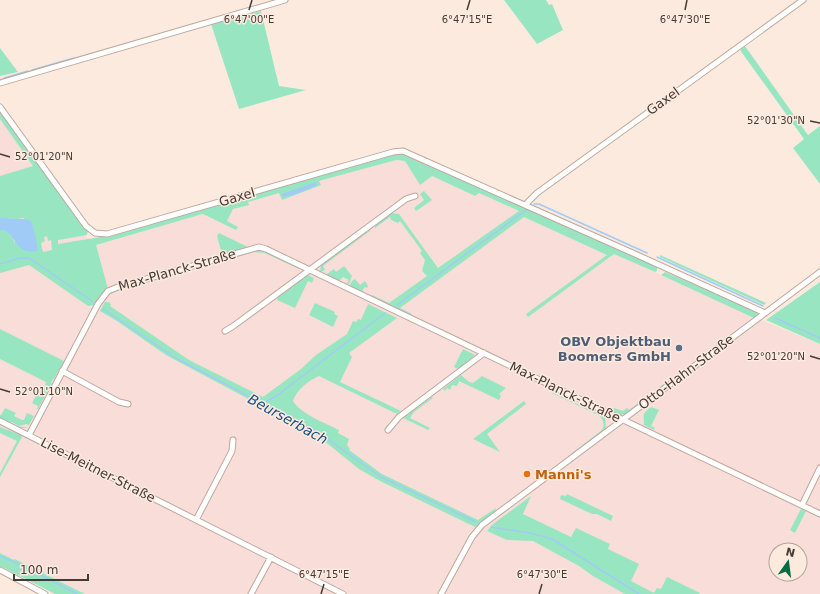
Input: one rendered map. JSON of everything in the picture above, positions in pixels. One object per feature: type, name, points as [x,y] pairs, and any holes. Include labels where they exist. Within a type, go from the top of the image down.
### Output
[{"type":"street","points":[[0,83],[285,0]]},
{"type":"street","name":"Gaxel","points":[[525,205],[533,196],[803,0]]},
{"type":"street","name":"Gaxel","points":[[0,107],[86,226],[90,230],[100,234],[107,234],[398,151],[404,151],[765,313]]},
{"type":"street","points":[[225,331],[310,271],[406,200],[415,196]]},
{"type":"street","name":"Max-Planck-Straße","points":[[29,435],[98,304],[105,294],[112,289],[256,248],[266,249],[820,514]]},
{"type":"street","name":"Otto-Hahn-Straße","points":[[441,594],[472,537],[482,525],[820,272]]},
{"type":"street","points":[[388,430],[399,417],[484,353]]},
{"type":"street","points":[[62,371],[119,402],[128,404]]},
{"type":"street","name":"Lise-Meitner-Straße","points":[[0,421],[343,594]]},
{"type":"street","points":[[196,520],[232,451],[233,440]]},
{"type":"street","points":[[802,505],[820,468]]},
{"type":"street","points":[[251,594],[271,557]]},
{"type":"street","points":[[0,570],[45,594]]},
{"type":"shaded area","points":[[0,119],[81,233],[96,245],[396,160],[405,161],[432,176],[475,196],[479,193],[754,318],[820,344],[820,594],[85,594],[16,559],[14,561],[0,553]]},
{"type":"green space","points":[[504,0],[546,0],[549,5],[552,4],[563,30],[537,44]]},
{"type":"green space","points":[[261,11],[279,86],[306,90],[239,109],[211,24]]},
{"type":"green space","points":[[745,46],[808,135],[820,126],[820,184],[793,148],[804,139],[740,50]]},
{"type":"green space","points":[[0,48],[18,72],[0,76]]},
{"type":"green space","points":[[0,108],[88,231],[87,235],[58,240],[58,244],[106,236],[399,152],[657,266],[657,271],[655,272],[614,254],[528,317],[526,314],[607,255],[524,217],[400,308],[412,314],[410,315],[372,297],[372,295],[389,303],[427,276],[422,271],[425,260],[420,253],[422,251],[400,221],[398,223],[391,220],[390,217],[375,228],[375,225],[391,213],[399,214],[438,268],[519,211],[479,193],[475,196],[432,176],[420,185],[405,161],[396,160],[319,181],[321,185],[282,200],[279,193],[248,202],[249,205],[233,209],[227,221],[238,227],[236,230],[203,214],[96,245],[108,289],[102,294],[94,305],[88,306],[29,265],[0,273],[0,230],[8,232],[15,243],[24,218],[0,218],[0,176],[33,166],[0,119]],"holes":[[[47,236],[48,241],[51,240],[52,250],[43,252],[41,243],[45,241],[44,237]]]},
{"type":"green space","points":[[424,191],[432,200],[416,211],[414,208],[424,200],[420,194]]},
{"type":"green space","points":[[368,230],[371,230],[323,266],[325,270],[320,272],[321,265]]},
{"type":"green space","points":[[219,233],[248,247],[222,254],[217,236]]},
{"type":"green space","points":[[256,250],[267,252],[297,266],[299,269],[265,253],[254,252],[111,294],[117,290]]},
{"type":"green space","points":[[660,255],[766,303],[764,305],[660,257]]},
{"type":"green space","points":[[344,266],[352,276],[349,284],[347,283],[349,280],[343,277],[339,281],[328,276],[327,274],[334,269],[336,272]]},
{"type":"green space","points":[[665,272],[755,311],[757,315],[754,318],[661,275]]},
{"type":"green space","points":[[308,275],[314,278],[312,283],[308,281],[295,308],[277,300],[278,297]]},
{"type":"green space","points":[[355,279],[360,285],[365,281],[368,286],[362,291],[364,292],[363,293],[351,287],[350,285],[352,281]]},
{"type":"green space","points":[[820,282],[820,344],[766,320]]},
{"type":"green space","points":[[105,302],[111,304],[110,306],[189,360],[263,397],[301,369],[316,355],[347,334],[353,321],[356,322],[358,319],[361,320],[368,304],[397,318],[349,353],[352,357],[340,382],[401,411],[397,414],[319,376],[303,386],[293,401],[307,414],[339,430],[338,433],[349,439],[347,445],[350,449],[349,450],[382,474],[478,520],[496,508],[495,511],[475,527],[380,481],[359,469],[318,436],[166,355],[100,311]]},
{"type":"green space","points":[[315,303],[335,312],[334,314],[338,316],[333,327],[309,315]]},
{"type":"green space","points":[[0,329],[64,361],[38,409],[38,406],[32,403],[41,386],[47,389],[48,387],[45,385],[46,382],[0,359]]},
{"type":"green space","points":[[463,349],[475,355],[458,369],[454,367]]},
{"type":"green space","points":[[461,375],[469,382],[473,383],[482,376],[506,388],[499,394],[501,396],[499,400],[459,381],[457,386],[452,385],[450,390],[447,388],[445,391],[443,389]]},
{"type":"green space","points":[[664,384],[665,385],[626,414],[620,415],[612,412],[614,408],[623,411],[627,408],[629,410]]},
{"type":"green space","points":[[552,392],[605,417],[606,429],[571,454],[602,430],[603,421],[600,416]]},
{"type":"green space","points":[[432,397],[433,398],[414,412],[410,418],[430,428],[428,430],[403,418]]},
{"type":"green space","points":[[524,401],[526,404],[487,434],[500,452],[473,439]]},
{"type":"green space","points":[[651,407],[659,410],[651,426],[655,428],[654,430],[644,425],[644,415]]},
{"type":"green space","points":[[5,408],[16,413],[14,416],[22,420],[24,420],[27,413],[34,416],[29,425],[26,424],[19,426],[12,422],[11,423],[21,427],[27,427],[20,428],[0,419],[0,415]]},
{"type":"green space","points":[[0,427],[21,435],[22,437],[0,477],[0,473],[17,441],[0,433]]},
{"type":"green space","points":[[567,494],[613,516],[611,521],[560,499],[561,495],[566,496]]},
{"type":"green space","points":[[531,496],[523,514],[571,537],[576,528],[610,544],[608,549],[639,564],[631,581],[654,593],[657,588],[661,589],[667,577],[700,593],[625,594],[593,576],[579,566],[533,541],[507,540],[487,531],[493,524]]},
{"type":"green space","points":[[801,509],[806,511],[795,533],[790,530]]},
{"type":"green space","points":[[0,553],[85,594],[55,594],[0,566]]},
{"type":"water","points":[[316,182],[317,185],[296,194],[284,197],[282,196],[282,194]]},
{"type":"water","points":[[0,218],[25,219],[30,221],[33,225],[37,251],[23,250],[9,233],[0,230]]},
{"type":"waterway","points":[[32,70],[74,58]]},
{"type":"waterway","points":[[4,78],[28,71]]},
{"type":"waterway","points":[[534,204],[539,204],[647,253]]},
{"type":"waterway","points":[[397,305],[526,210]]},
{"type":"waterway","points":[[657,257],[763,306]]},
{"type":"waterway","name":"Beurserbach","points":[[0,264],[20,258],[29,258],[92,301]]},
{"type":"waterway","name":"Beurserbach","points":[[103,309],[177,359],[316,431],[381,477],[476,522]]},
{"type":"waterway","points":[[263,403],[275,397],[385,313]]},
{"type":"waterway","points":[[775,318],[820,338]]},
{"type":"waterway","name":"Beurserbach","points":[[491,527],[530,533],[552,539],[639,594]]},
{"type":"waterway","points":[[0,556],[77,594]]},
{"type":"place","name":"OBV Objektbau Boomers GmbH","points":[[679,348]]},
{"type":"place","name":"Manni's","points":[[527,474]]}]
